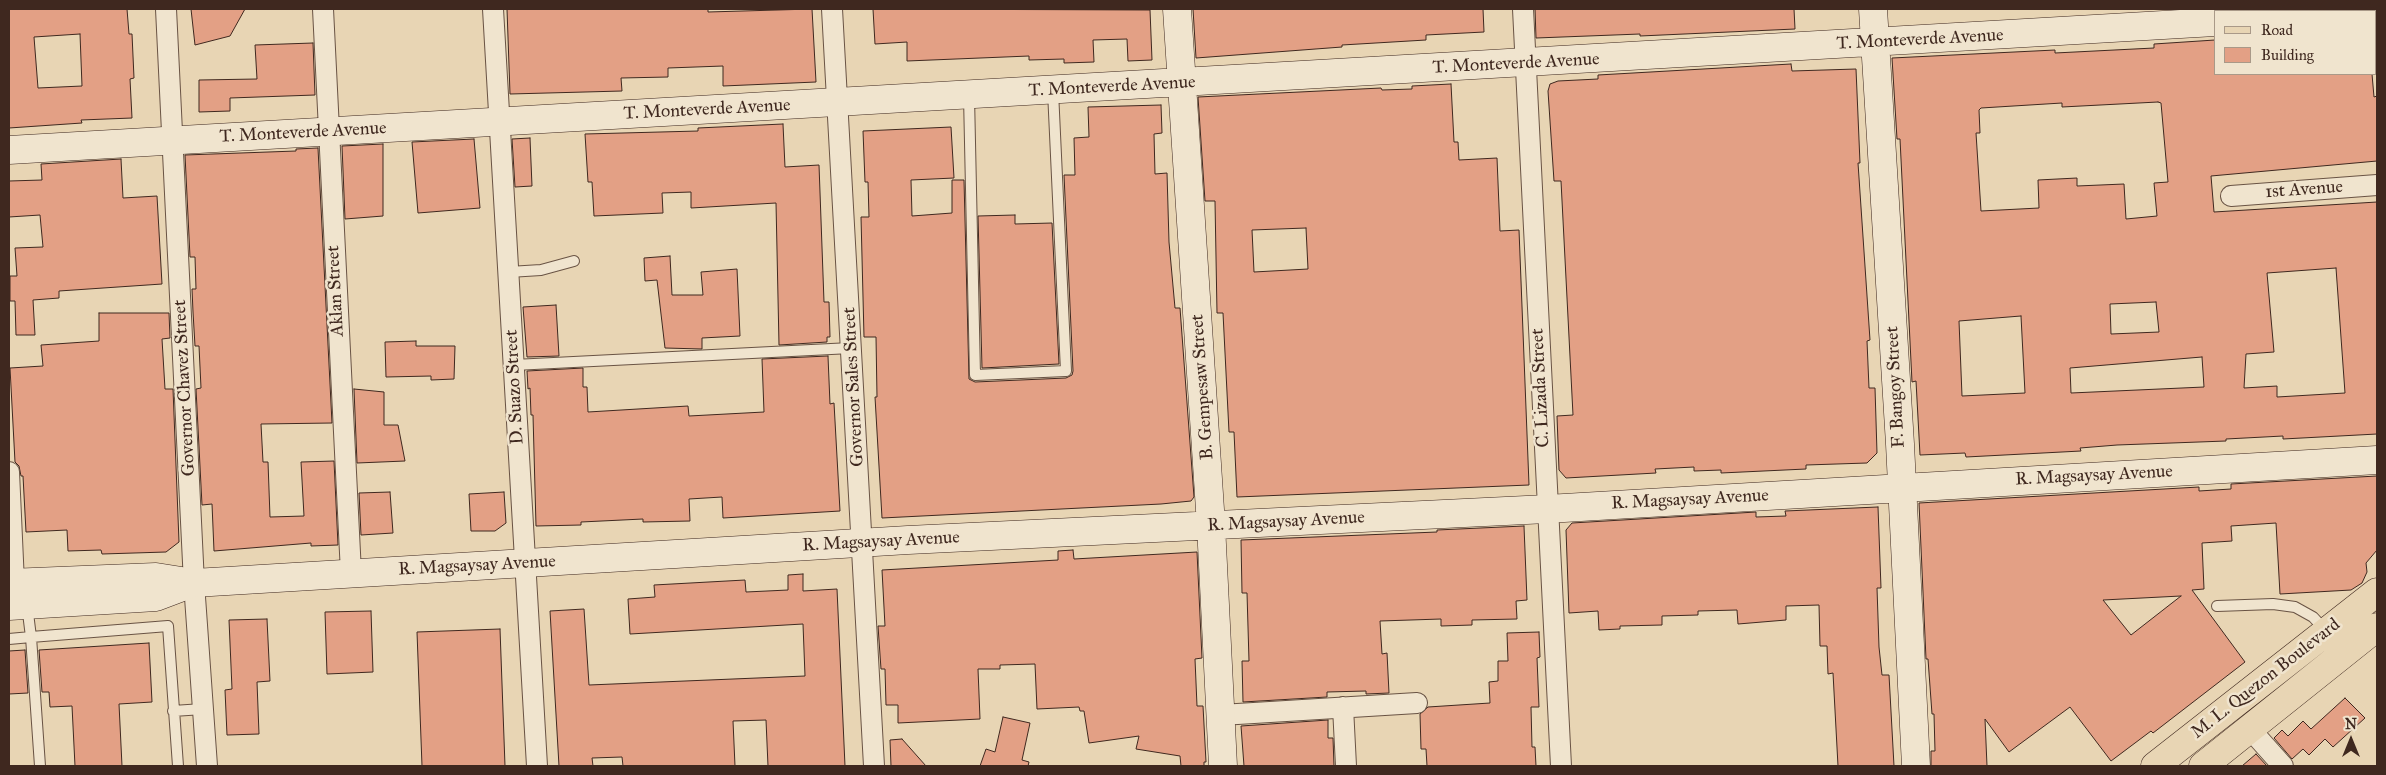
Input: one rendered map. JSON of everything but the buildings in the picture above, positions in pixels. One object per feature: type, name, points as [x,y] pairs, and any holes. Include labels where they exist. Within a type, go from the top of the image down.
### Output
[{"type":"main road","name":"M. L. Quezon Boulevard","points":[[2155,766],[2377,593]]},
{"type":"main road","name":"M. L. Quezon Boulevard","points":[[2203,766],[2375,634]]},
{"type":"street","name":"Governor Chavez Street","points":[[166,9],[194,582],[207,766]]},
{"type":"street","name":"Aklan Street","points":[[323,9],[351,573]]},
{"type":"street","name":"D. Suazo Street","points":[[493,9],[527,563],[537,766]]},
{"type":"street","name":"Governor Sales Street","points":[[832,9],[874,766]]},
{"type":"street","name":"B. Gempesaw Street","points":[[1177,9],[1195,254],[1223,766]]},
{"type":"street","name":"C. Lizada Street","points":[[1523,9],[1561,766]]},
{"type":"street","name":"F. Bangoy Street","points":[[1873,9],[1902,488],[1916,766]]},
{"type":"street","name":"T. Monteverde Avenue","points":[[9,150],[2214,22]]},
{"type":"street","name":"1st Avenue","points":[[2231,196],[2377,185]]},
{"type":"street","name":"R. Magsaysay Avenue","points":[[15,594],[156,597],[194,582],[1547,508],[2377,460]]},
{"type":"street","points":[[9,472],[15,594]]},
{"type":"street","points":[[1221,715],[1417,703]]},
{"type":"street","points":[[1343,707],[1346,766]]},
{"type":"street","points":[[2250,729],[2283,766]]},
{"type":"lane","points":[[969,95],[972,320],[975,375],[1066,371],[1053,90]]},
{"type":"lane","points":[[509,272],[541,270],[574,261]]},
{"type":"lane","points":[[514,365],[852,348]]},
{"type":"lane","points":[[15,594],[31,637],[40,766]]},
{"type":"lane","points":[[2218,606],[2272,604],[2294,607],[2313,617],[2327,632]]},
{"type":"lane","points":[[9,639],[168,626],[178,766]]},
{"type":"lane","points":[[173,711],[203,709]]}]
